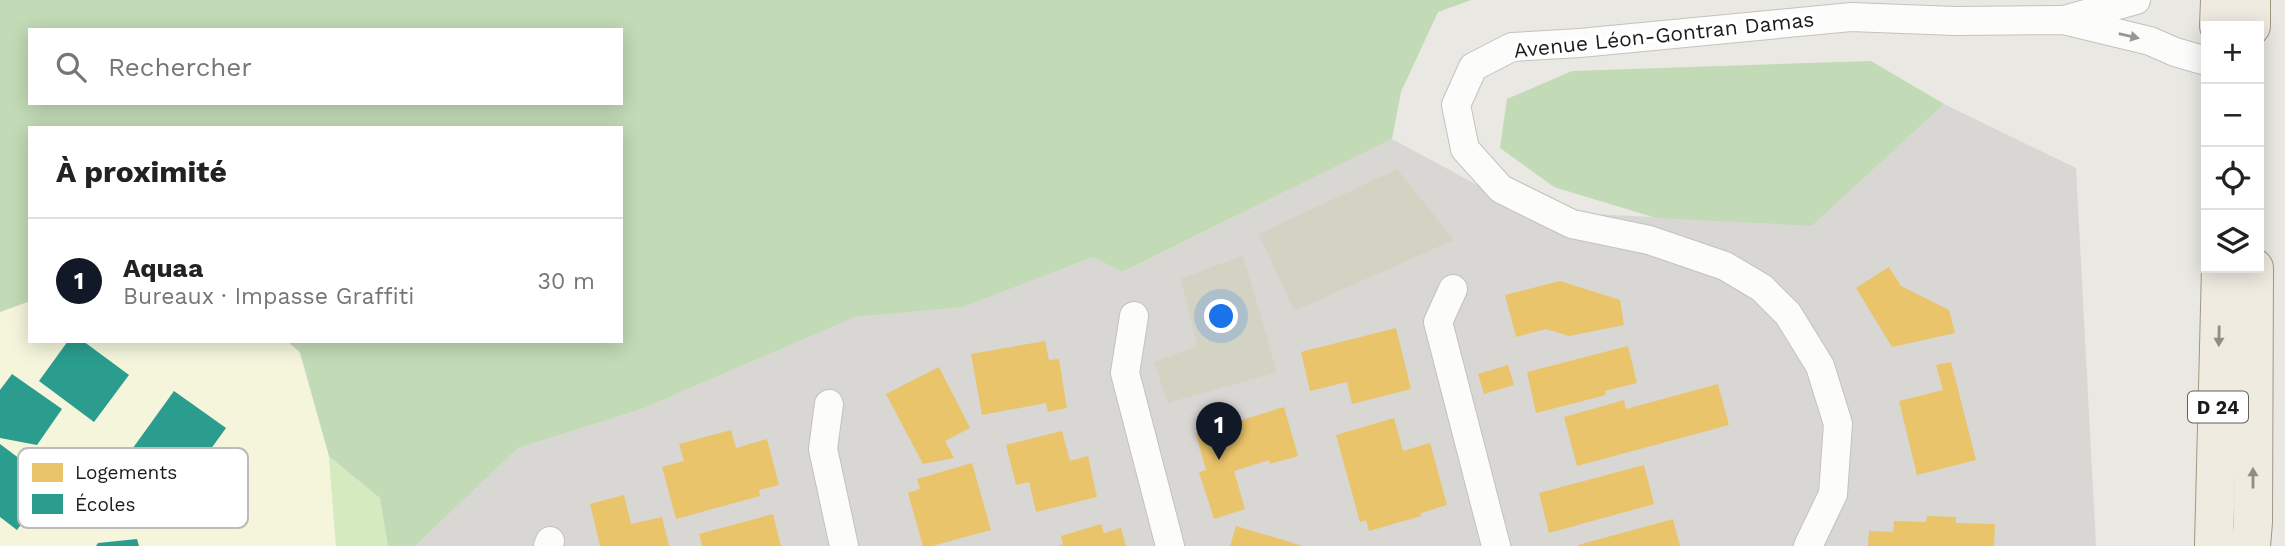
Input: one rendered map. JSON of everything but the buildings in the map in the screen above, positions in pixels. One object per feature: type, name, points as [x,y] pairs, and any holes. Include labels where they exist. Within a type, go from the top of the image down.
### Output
[{"type":"main road","points":[[2220,0],[2220,21]]},
{"type":"main road","points":[[2251,0],[2251,21]]},
{"type":"main road","name":"D 24","points":[[2214,546],[2221,273]]},
{"type":"main road","name":"D 24","points":[[2251,546],[2254,273]]},
{"type":"street","name":"Avenue Léon-Gontran Damas","points":[[2063,20],[2136,0]]},
{"type":"street","name":"Avenue Léon-Gontran Damas","points":[[1808,546],[1833,494],[1838,424],[1820,366],[1787,314],[1762,288],[1725,266],[1649,240],[1572,224],[1501,189],[1465,149],[1456,105],[1473,67],[1512,47],[1580,43],[1851,16],[1955,21],[2063,20],[2150,41],[2201,60]]},
{"type":"street","points":[[1453,289],[1437,322],[1496,546]]},
{"type":"street","points":[[1134,316],[1125,373],[1170,546]]},
{"type":"street","points":[[830,404],[823,449],[844,546]]},
{"type":"shaded area","points":[[0,0],[1471,0],[1438,12],[1401,92],[1392,139],[1123,272],[1093,257],[964,307],[855,317],[642,409],[518,448],[415,546],[388,546],[380,498],[329,456],[300,352],[289,343],[623,343],[623,126],[28,126],[28,302],[0,312]]},
{"type":"shaded area","points":[[1871,61],[1944,104],[1812,226],[1656,218],[1554,187],[1500,148],[1507,99],[1572,71]]},
{"type":"shaded area","points":[[1944,104],[2076,168],[2096,546],[415,546],[518,448],[642,409],[855,317],[964,307],[1093,257],[1124,272],[1392,139],[1524,210],[1812,226]]},
{"type":"shaded area","points":[[1397,169],[1454,240],[1294,311],[1259,234]]},
{"type":"shaded area","points":[[1243,255],[1277,372],[1168,403],[1154,362],[1197,346],[1181,279]]},
{"type":"shaded area","points":[[28,302],[28,343],[289,343],[299,352],[329,456],[336,546],[0,546],[0,312]]},
{"type":"green space","points":[[329,456],[380,498],[388,546],[336,546]]},
{"type":"place","name":"Aquaa","points":[[1219,460]]}]
